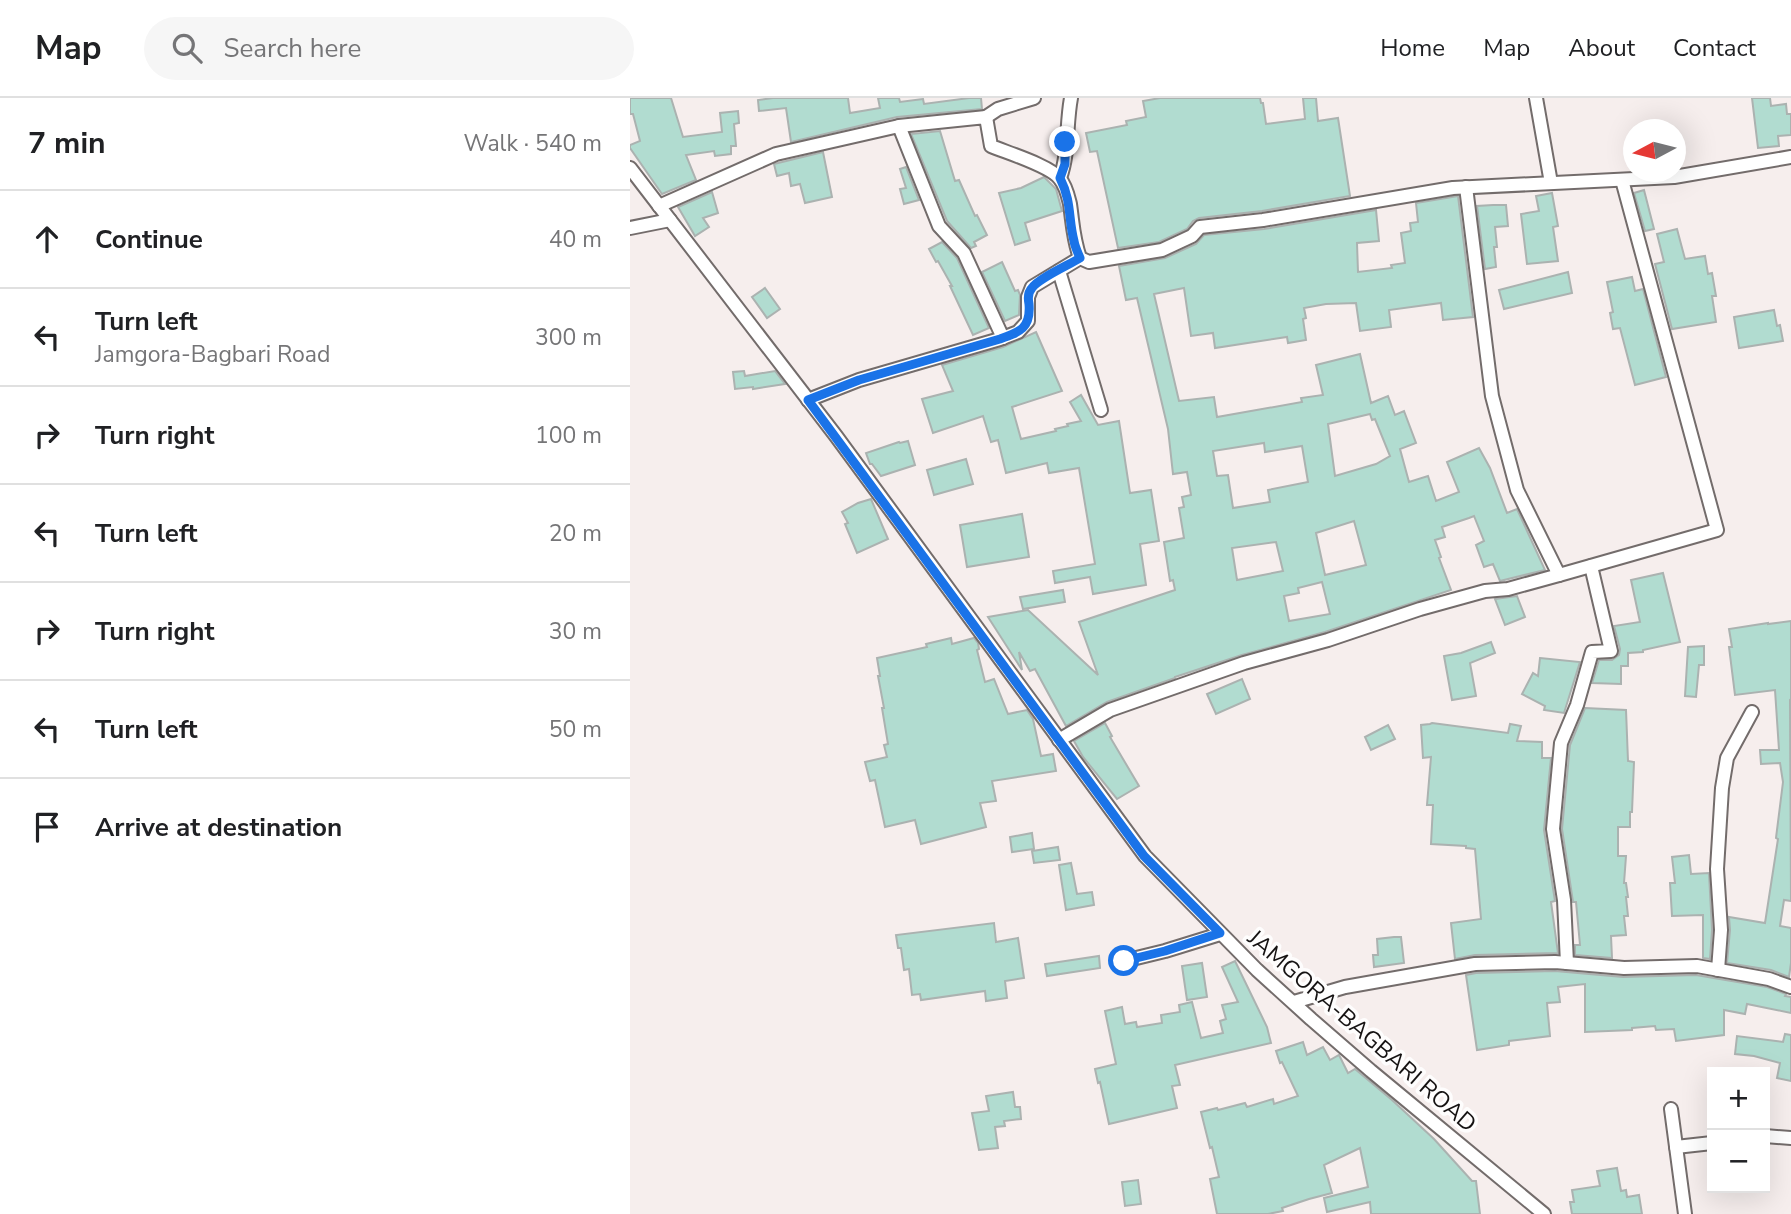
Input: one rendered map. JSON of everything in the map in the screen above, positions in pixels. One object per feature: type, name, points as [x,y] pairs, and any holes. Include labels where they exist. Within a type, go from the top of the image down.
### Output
[{"type":"street","points":[[659,206],[776,154],[899,127],[986,117],[998,108],[1034,98]]},
{"type":"street","points":[[1060,178],[1065,164],[1071,98]]},
{"type":"street","points":[[1536,98],[1551,183]]},
{"type":"street","points":[[986,117],[991,146],[1050,170],[1060,178],[1070,204],[1074,241],[1080,258],[1089,262],[1162,250],[1192,236],[1200,227],[1262,220],[1363,202],[1466,187],[1674,177],[1791,157]]},
{"type":"street","points":[[899,127],[939,226],[964,253],[1003,338]]},
{"type":"street","name":"JAMGORA-BAGBARI ROAD","points":[[632,173],[808,400],[1144,856],[1257,970],[1371,1071],[1544,1214]]},
{"type":"street","points":[[1059,740],[1110,710],[1244,663],[1328,640],[1420,609],[1485,591],[1508,589],[1717,530],[1622,180]]},
{"type":"street","points":[[1466,187],[1492,396],[1517,490],[1559,575]]},
{"type":"street","points":[[630,228],[670,220]]},
{"type":"street","points":[[808,400],[859,380],[1018,332],[1028,321],[1028,297],[1032,287],[1080,258]]},
{"type":"street","points":[[1059,271],[1101,410]]},
{"type":"street","points":[[1567,963],[1564,900],[1553,829],[1561,743],[1577,705],[1592,652],[1611,651],[1591,566]]},
{"type":"street","points":[[1718,970],[1721,930],[1717,869],[1722,788],[1727,758],[1752,712]]},
{"type":"street","points":[[1124,961],[1220,933]]},
{"type":"street","points":[[1293,1002],[1345,986],[1475,964],[1567,963],[1624,968],[1697,966],[1769,979],[1791,987]]},
{"type":"street","points":[[1671,1109],[1685,1214]]},
{"type":"street","points":[[1770,1136],[1791,1138]]},
{"type":"street","points":[[1676,1147],[1707,1144]]},
{"type":"building","points":[[630,98],[671,98],[683,137],[722,132],[720,113],[738,111],[739,123],[734,124],[736,146],[731,146],[731,154],[715,156],[714,151],[686,155],[696,180],[662,194],[630,148],[630,145],[640,141],[633,114],[630,114]]},
{"type":"building","points":[[848,98],[850,113],[880,108],[878,98],[899,98],[900,102],[923,99],[924,104],[981,98],[982,109],[897,117],[791,142],[786,108],[759,111],[758,100]]},
{"type":"building","points":[[1160,98],[1260,98],[1266,124],[1305,119],[1303,98],[1316,98],[1318,121],[1338,118],[1350,196],[1262,211],[1199,218],[1187,229],[1159,242],[1118,248],[1097,151],[1090,152],[1086,133],[1127,125],[1126,121],[1146,117],[1143,101]]},
{"type":"building","points":[[1752,98],[1770,98],[1771,106],[1786,104],[1787,114],[1791,114],[1791,135],[1778,136],[1779,146],[1758,148]]},
{"type":"building","points":[[940,131],[955,181],[959,180],[987,235],[974,242],[976,246],[971,248],[947,221],[911,134]]},
{"type":"building","points":[[823,152],[832,197],[805,203],[800,184],[791,186],[789,173],[777,176],[774,164]]},
{"type":"building","points":[[906,167],[919,200],[904,204],[900,189],[906,188],[900,169]]},
{"type":"building","points":[[1044,177],[1056,189],[1062,211],[1025,223],[1030,240],[1015,245],[999,193],[1021,188]]},
{"type":"building","points":[[1644,190],[1654,229],[1645,231],[1634,193]]},
{"type":"building","points":[[712,192],[718,213],[703,218],[709,227],[695,236],[678,207]]},
{"type":"building","points":[[1552,193],[1558,226],[1553,227],[1558,261],[1527,264],[1521,214],[1539,211],[1536,196]]},
{"type":"building","points":[[1458,196],[1473,317],[1443,320],[1441,303],[1389,310],[1391,327],[1360,331],[1356,303],[1326,304],[1304,308],[1306,340],[1288,343],[1287,337],[1215,348],[1213,333],[1191,336],[1184,288],[1154,294],[1179,401],[1214,397],[1217,417],[1302,402],[1301,398],[1323,395],[1316,365],[1360,354],[1371,403],[1388,396],[1395,415],[1404,411],[1416,443],[1400,449],[1409,482],[1428,476],[1436,501],[1459,492],[1447,462],[1479,448],[1490,468],[1507,513],[1517,509],[1545,570],[1500,581],[1493,564],[1484,567],[1476,545],[1484,541],[1474,516],[1442,527],[1445,537],[1435,540],[1451,590],[1325,632],[1175,677],[1107,702],[1066,726],[1035,669],[1030,671],[1019,652],[1022,670],[988,617],[1028,610],[1098,675],[1079,622],[1175,590],[1173,580],[1170,581],[1164,542],[1184,538],[1179,508],[1184,507],[1182,497],[1191,495],[1187,472],[1173,474],[1168,429],[1137,298],[1126,300],[1119,266],[1165,258],[1196,244],[1204,235],[1264,229],[1376,210],[1379,241],[1357,243],[1358,272],[1392,268],[1391,265],[1405,263],[1401,233],[1411,231],[1410,223],[1418,222],[1416,203]],"holes":[[[1370,414],[1372,420],[1375,419],[1390,456],[1376,464],[1335,476],[1328,424]],[[1264,443],[1265,452],[1302,446],[1308,482],[1268,490],[1270,502],[1233,508],[1228,475],[1217,476],[1213,451]],[[1354,521],[1366,565],[1325,575],[1316,533]],[[1276,542],[1283,571],[1237,580],[1232,548]],[[1322,582],[1330,614],[1289,621],[1284,596],[1299,593],[1298,588]]]},
{"type":"building","points":[[1506,205],[1508,226],[1495,227],[1496,267],[1485,269],[1477,206]]},
{"type":"building","points":[[1677,229],[1685,259],[1705,256],[1708,274],[1712,273],[1716,296],[1712,296],[1716,322],[1672,329],[1655,264],[1664,262],[1657,234]]},
{"type":"building","points":[[942,242],[957,258],[989,328],[973,335],[952,286],[929,249]]},
{"type":"building","points":[[1002,262],[1015,291],[1018,290],[1020,295],[1019,315],[1005,321],[982,272]]},
{"type":"building","points":[[1568,272],[1572,293],[1504,309],[1499,290]]},
{"type":"building","points":[[1632,277],[1635,291],[1643,289],[1666,377],[1635,385],[1620,328],[1613,329],[1610,313],[1613,312],[1607,282]]},
{"type":"building","points":[[765,288],[780,309],[767,318],[752,297]]},
{"type":"building","points":[[1774,310],[1783,341],[1739,348],[1734,317]]},
{"type":"building","points":[[1036,332],[1062,391],[1012,407],[1021,439],[1056,431],[1055,429],[1068,426],[1067,424],[1081,421],[1070,402],[1081,395],[1098,425],[1119,421],[1130,493],[1151,490],[1159,541],[1140,544],[1146,585],[1093,594],[1090,577],[1055,583],[1053,571],[1095,564],[1079,468],[1049,473],[1047,463],[1006,473],[998,440],[991,442],[983,416],[933,433],[922,399],[953,391],[942,365],[1003,347]]},
{"type":"building","points":[[744,371],[745,376],[775,371],[785,384],[735,389],[733,372]]},
{"type":"building","points":[[908,441],[915,465],[881,476],[870,464],[866,453]]},
{"type":"building","points":[[966,459],[973,484],[934,495],[927,470]]},
{"type":"building","points":[[871,499],[888,539],[857,553],[842,512]]},
{"type":"building","points":[[1022,514],[1029,557],[967,567],[960,525]]},
{"type":"building","points":[[1663,573],[1680,642],[1643,652],[1628,653],[1628,666],[1621,666],[1621,684],[1592,683],[1599,660],[1612,660],[1619,655],[1614,626],[1640,622],[1631,580]]},
{"type":"building","points":[[1063,590],[1065,602],[1023,609],[1020,597]]},
{"type":"building","points":[[1517,596],[1525,617],[1505,625],[1495,599]]},
{"type":"building","points":[[1791,621],[1791,901],[1784,900],[1780,926],[1791,928],[1789,977],[1771,970],[1727,963],[1729,917],[1765,923],[1778,839],[1783,782],[1780,763],[1761,764],[1760,750],[1779,750],[1775,690],[1735,695],[1729,629]]},
{"type":"building","points":[[951,638],[952,644],[974,638],[978,643],[977,650],[985,682],[994,679],[1008,714],[1027,710],[1033,719],[1041,756],[1053,754],[1056,771],[992,781],[996,801],[980,803],[986,827],[921,844],[915,820],[885,827],[875,780],[870,781],[865,762],[887,757],[884,745],[888,744],[877,658],[927,647],[926,644]]},
{"type":"building","points":[[1491,642],[1495,653],[1470,663],[1476,696],[1452,700],[1444,656]]},
{"type":"building","points":[[1704,646],[1704,665],[1699,665],[1696,697],[1685,696],[1688,647]]},
{"type":"building","points":[[1540,658],[1580,662],[1564,713],[1544,710],[1545,706],[1522,694],[1533,673],[1538,676]]},
{"type":"building","points":[[1242,679],[1250,699],[1216,714],[1207,694]]},
{"type":"building","points":[[1585,708],[1626,710],[1628,761],[1634,762],[1630,827],[1618,827],[1618,856],[1626,856],[1626,935],[1611,936],[1612,958],[1575,955],[1575,945],[1580,945],[1576,902],[1573,902],[1562,829],[1570,745]]},
{"type":"building","points":[[1105,723],[1112,736],[1110,737],[1139,786],[1117,799],[1083,757],[1074,741]]},
{"type":"building","points":[[1432,723],[1508,733],[1510,724],[1521,726],[1517,741],[1542,742],[1542,758],[1551,758],[1544,830],[1555,901],[1551,902],[1558,953],[1475,955],[1455,959],[1451,923],[1481,919],[1475,849],[1431,844],[1433,805],[1427,805],[1431,757],[1423,758],[1421,725]]},
{"type":"building","points":[[1388,725],[1395,739],[1371,750],[1365,737]]},
{"type":"building","points":[[1032,833],[1034,849],[1012,852],[1010,837]]},
{"type":"building","points":[[1058,847],[1060,860],[1034,863],[1032,851]]},
{"type":"building","points":[[1689,855],[1691,874],[1709,873],[1712,930],[1710,959],[1703,958],[1703,915],[1672,916],[1670,883],[1675,883],[1672,857]]},
{"type":"building","points":[[1071,863],[1077,894],[1092,892],[1094,905],[1066,910],[1059,865]]},
{"type":"building","points":[[994,923],[996,942],[1018,938],[1024,978],[1005,981],[1007,998],[986,1001],[985,991],[921,1000],[920,994],[912,995],[909,969],[904,970],[896,935]]},
{"type":"building","points":[[1401,937],[1404,963],[1374,967],[1373,955],[1378,955],[1377,939]]},
{"type":"building","points":[[1099,956],[1100,968],[1047,976],[1045,964]]},
{"type":"building","points":[[1235,961],[1267,1027],[1271,1043],[1175,1065],[1180,1085],[1172,1086],[1177,1108],[1109,1124],[1095,1069],[1116,1064],[1105,1011],[1122,1007],[1125,1024],[1136,1022],[1137,1027],[1162,1023],[1161,1015],[1180,1012],[1179,1005],[1192,1002],[1201,1038],[1223,1033],[1220,1021],[1226,1019],[1222,1005],[1238,1002],[1222,967]]},
{"type":"building","points":[[1202,963],[1207,997],[1187,1000],[1182,966]]},
{"type":"building","points":[[1555,971],[1623,977],[1696,975],[1767,987],[1791,997],[1791,1013],[1747,1004],[1745,1014],[1724,1010],[1724,1035],[1676,1041],[1674,1029],[1656,1030],[1655,1026],[1585,1032],[1585,984],[1558,987],[1560,1002],[1547,1003],[1550,1036],[1509,1041],[1509,1045],[1477,1050],[1466,975]]},
{"type":"building","points":[[1785,1034],[1791,1035],[1791,1081],[1777,1078],[1780,1063],[1735,1054],[1737,1036],[1783,1042]]},
{"type":"building","points":[[1303,1042],[1307,1055],[1323,1047],[1330,1060],[1339,1055],[1348,1073],[1355,1069],[1434,1139],[1472,1181],[1476,1181],[1480,1214],[1371,1214],[1370,1202],[1327,1212],[1324,1198],[1368,1187],[1360,1148],[1324,1165],[1332,1193],[1268,1214],[1217,1214],[1210,1179],[1219,1177],[1201,1112],[1245,1103],[1247,1107],[1273,1099],[1274,1104],[1298,1096],[1276,1051]]},
{"type":"building","points":[[1013,1092],[1015,1107],[1020,1107],[1021,1119],[1004,1121],[1005,1126],[995,1127],[998,1148],[979,1150],[972,1113],[989,1111],[986,1096]]},
{"type":"building","points":[[1617,1168],[1621,1191],[1626,1190],[1627,1197],[1639,1195],[1642,1214],[1572,1214],[1572,1190],[1600,1186],[1597,1171]]},
{"type":"building","points":[[1138,1180],[1141,1204],[1125,1206],[1122,1182]]},
{"type":"route","points":[[1065,142],[1065,164],[1060,178],[1067,191],[1074,241],[1080,258],[1032,287],[1028,297],[1028,321],[1023,328],[1000,339],[859,380],[808,400],[1144,856],[1220,933],[1124,961]]}]
